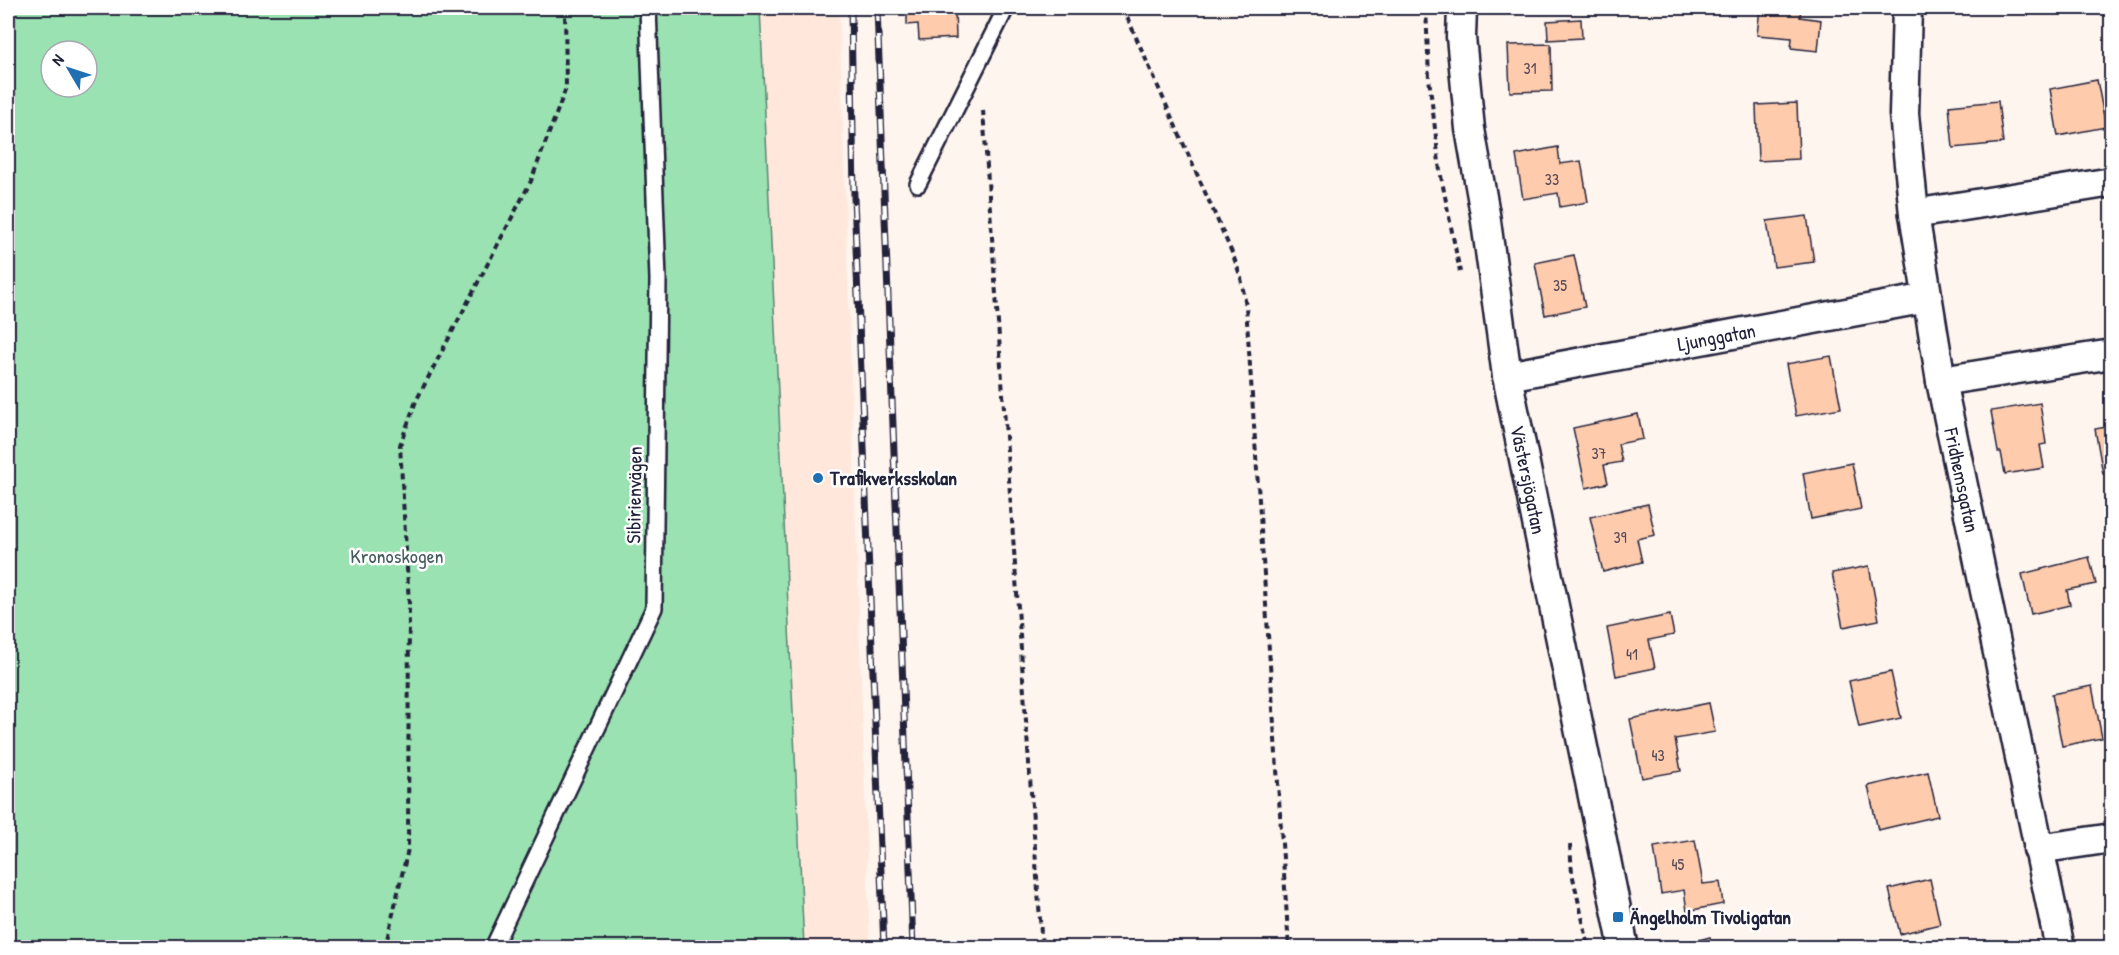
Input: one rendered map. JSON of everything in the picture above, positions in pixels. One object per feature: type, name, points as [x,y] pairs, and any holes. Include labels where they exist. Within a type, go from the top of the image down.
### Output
[{"type":"street","name":"Västersjögatan","points":[[1462,8],[1461,37],[1470,129],[1485,214],[1507,376],[1624,948]]},
{"type":"street","name":"Fridhemsgatan","points":[[1907,8],[1904,40],[1904,114],[1914,214],[1927,298],[1941,381],[2060,948]]},
{"type":"street","points":[[1914,214],[2112,182]]},
{"type":"street","name":"Ljunggatan","points":[[1507,376],[1927,298]]},
{"type":"street","points":[[1941,381],[2112,354]]},
{"type":"street","points":[[2038,849],[2112,838]]},
{"type":"lane","name":"Sibirienvägen","points":[[494,948],[654,608],[658,279],[648,8]]},
{"type":"lane","points":[[918,184],[1006,8]]},
{"type":"path","points":[[385,948],[408,849],[408,604],[400,445],[416,401],[531,181],[566,88],[565,8]]},
{"type":"path","points":[[1123,8],[1233,255],[1241,278],[1246,306],[1289,948]]},
{"type":"path","points":[[976,68],[982,98],[1042,948]]},
{"type":"shaded area","name":"Trafikverksskolan","points":[[760,8],[839,8],[870,947],[804,947]]},
{"type":"green space","name":"Kronoskogen","points":[[8,8],[760,8],[804,947],[8,947]]},
{"type":"building","points":[[907,8],[955,8],[956,38],[919,40],[918,24],[907,25]]},
{"type":"building","points":[[1760,8],[1801,8],[1800,17],[1821,20],[1818,51],[1791,48],[1792,38],[1757,35]]},
{"type":"building","points":[[1581,19],[1582,38],[1548,40],[1547,21]]},
{"type":"building","points":[[1551,44],[1552,91],[1510,92],[1508,45]]},
{"type":"building","points":[[2097,80],[2106,127],[2058,136],[2050,89]]},
{"type":"building","points":[[1998,101],[2003,143],[1953,148],[1949,106]]},
{"type":"building","points":[[1797,103],[1799,159],[1758,161],[1756,105]]},
{"type":"building","points":[[1558,147],[1560,164],[1581,161],[1588,202],[1560,207],[1558,193],[1523,199],[1516,155]]},
{"type":"building","points":[[1807,216],[1814,262],[1774,267],[1767,221]]},
{"type":"building","points":[[1574,255],[1585,307],[1545,315],[1535,263]]},
{"type":"building","points":[[1831,356],[1841,408],[1796,416],[1786,364]]},
{"type":"building","points":[[2040,403],[2046,444],[2040,445],[2044,468],[2005,474],[2001,452],[1998,452],[1991,411]]},
{"type":"building","points":[[1638,414],[1643,439],[1618,444],[1622,462],[1604,465],[1608,483],[1586,488],[1573,428]]},
{"type":"building","points":[[2112,426],[2112,473],[2103,474],[2095,429]]},
{"type":"building","points":[[1852,463],[1861,509],[1811,519],[1803,473]]},
{"type":"building","points":[[1648,504],[1655,535],[1637,539],[1642,562],[1603,572],[1590,517]]},
{"type":"building","points":[[2089,557],[2096,584],[2067,590],[2070,605],[2031,614],[2022,574]]},
{"type":"building","points":[[1869,566],[1879,620],[1843,627],[1832,573]]},
{"type":"building","points":[[1670,615],[1674,635],[1649,640],[1655,668],[1616,676],[1607,628]]},
{"type":"building","points":[[1891,672],[1901,718],[1859,727],[1849,681]]},
{"type":"building","points":[[2092,686],[2102,738],[2062,746],[2052,694]]},
{"type":"building","points":[[1709,703],[1715,732],[1675,739],[1681,771],[1642,778],[1630,719]]},
{"type":"building","points":[[1928,772],[1938,816],[1878,830],[1868,786]]},
{"type":"building","points":[[1695,840],[1703,884],[1720,882],[1723,904],[1687,911],[1684,890],[1661,894],[1654,847]]},
{"type":"building","points":[[1930,879],[1940,924],[1900,934],[1889,889]]},
{"type":"building","points":[[1710,937],[1713,948],[1670,948]]},
{"type":"railway","points":[[851,8],[854,197],[884,948]]},
{"type":"railway","points":[[877,8],[913,948]]},
{"type":"place","name":"Trafikverksskolan","points":[[818,478]]},
{"type":"place","name":"Ängelholm Tivoligatan","points":[[1618,917]]}]
